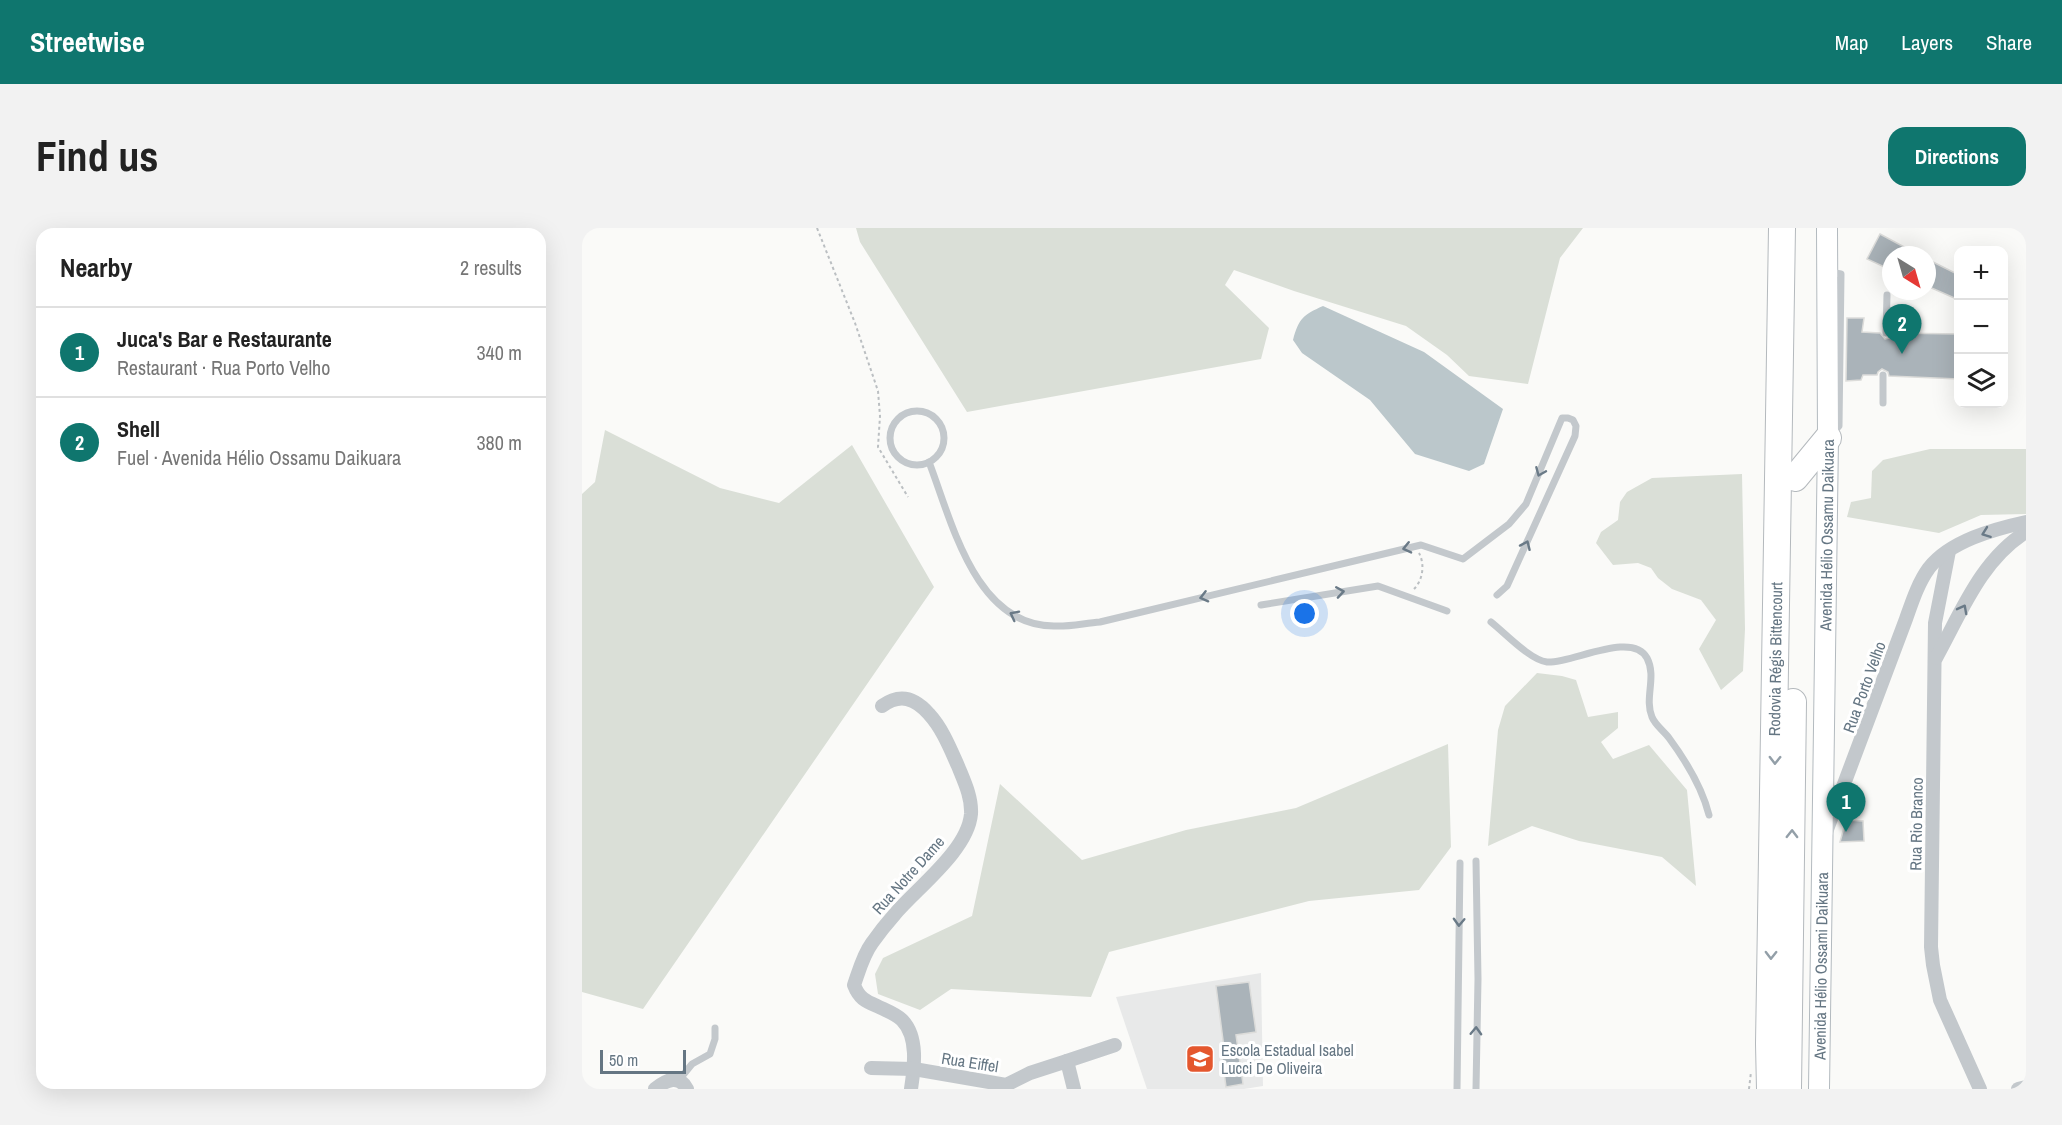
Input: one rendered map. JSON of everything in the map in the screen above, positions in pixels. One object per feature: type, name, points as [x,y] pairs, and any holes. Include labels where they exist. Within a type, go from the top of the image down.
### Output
[{"type":"highway","name":"Rodovia Régis Bittencourt","points":[[1762,1081],[1782,228]]},
{"type":"highway","name":"Rodovia Régis Bittencourt","points":[[1788,1089],[1798,228]]},
{"type":"highway","points":[[1795,478],[1834,432]]},
{"type":"street","name":"Avenida Hélio Ossamu Daikuara","points":[[1822,842],[1834,432],[1835,273],[1827,228]]},
{"type":"street","name":"Rua Porto Velho","points":[[1822,842],[1917,591],[1930,567],[1949,551],[1968,540],[1987,532],[2026,522]]},
{"type":"street","points":[[1935,660],[1983,573],[2005,546],[2026,532]]},
{"type":"street","name":"Rua Rio Branco","points":[[1949,551],[1935,623],[1930,917],[1933,966],[1940,1000],[1980,1089]]},
{"type":"street","name":"Rua Notre Dame","points":[[882,706],[890,700],[901,697],[921,705],[934,720],[949,746],[969,795],[971,814],[966,831],[956,848],[935,874],[895,914],[870,946],[854,985],[857,994],[866,1002],[900,1018],[905,1023],[911,1036],[914,1069],[911,1089]]},
{"type":"street","name":"Avenida Hélio Ossami Daikuara","points":[[1819,1089],[1822,842]]},
{"type":"street","name":"Rua Eiffel","points":[[871,1068],[914,1069],[1006,1087],[1030,1073],[1115,1046]]},
{"type":"street","points":[[1067,1061],[1074,1089]]},
{"type":"street","points":[[655,1089],[663,1082],[674,1079],[683,1084]]},
{"type":"street","points":[[2018,1089],[2026,1087]]},
{"type":"lane","points":[[1886,333],[1887,300]]},
{"type":"lane","points":[[1883,375],[1883,403]]},
{"type":"lane","points":[[920,411],[933,415],[941,426],[944,440],[942,446],[939,453],[929,462],[920,465],[907,463],[897,456],[890,445],[890,432],[896,420],[906,412],[920,411]]},
{"type":"lane","points":[[929,462],[963,551],[981,587],[1003,610],[1026,621],[1053,627],[1100,622],[1420,545],[1463,559],[1509,524],[1526,504],[1562,418],[1573,420],[1576,426],[1575,436],[1507,585],[1497,595]]},
{"type":"lane","points":[[1262,604],[1378,586],[1447,611]]},
{"type":"lane","points":[[1491,622],[1531,655],[1546,662],[1629,647],[1642,651],[1648,660],[1652,679],[1649,702],[1652,718],[1669,738],[1692,773],[1704,795],[1709,815]]},
{"type":"lane","points":[[1476,861],[1478,968],[1476,1089]]},
{"type":"lane","points":[[1457,1089],[1460,863]]},
{"type":"lane","points":[[683,1084],[692,1064],[710,1054],[715,1028]]},
{"type":"path","points":[[817,228],[855,323],[878,391],[879,447],[908,497]]},
{"type":"path","points":[[1408,596],[1419,584],[1423,570],[1422,559],[1415,546]]},
{"type":"path","points":[[1749,1089],[1750,1072],[1762,1081]]},
{"type":"shaded area","points":[[856,228],[1583,228],[1560,258],[1528,384],[1469,376],[1447,355],[1406,326],[1234,270],[1225,285],[1269,328],[1261,359],[967,412],[860,242]]},
{"type":"shaded area","points":[[1323,306],[1424,352],[1503,409],[1484,464],[1469,471],[1415,454],[1370,400],[1302,353],[1293,340],[1297,327],[1306,315]]},
{"type":"shaded area","points":[[605,430],[720,488],[779,503],[852,445],[934,587],[643,1009],[582,992],[582,494],[595,482]]},
{"type":"shaded area","points":[[1930,449],[2026,449],[2026,514],[1981,515],[1939,533],[1847,517],[1851,502],[1871,498],[1872,471],[1883,460]]},
{"type":"shaded area","points":[[1742,474],[1745,629],[1743,671],[1721,690],[1699,649],[1716,620],[1701,600],[1672,589],[1658,578],[1651,568],[1638,563],[1613,565],[1596,543],[1601,532],[1618,520],[1620,502],[1627,492],[1652,478]]},
{"type":"shaded area","points":[[1537,673],[1576,680],[1588,717],[1618,712],[1618,728],[1601,742],[1613,759],[1649,745],[1687,790],[1696,886],[1662,857],[1579,841],[1532,826],[1488,846],[1498,730],[1505,706]]},
{"type":"shaded area","points":[[1448,744],[1451,847],[1419,890],[1309,901],[1109,952],[1091,997],[951,989],[920,1010],[878,994],[875,974],[883,958],[972,916],[1000,784],[1082,860],[1186,830],[1296,808]]},
{"type":"shaded area","name":"Escola Estadual Isabel Lucci De Oliveira","points":[[1261,973],[1263,1086],[1244,1089],[1147,1089],[1116,997]]},
{"type":"building","points":[[1880,234],[1902,246],[1882,246],[1882,266],[1867,259]]},
{"type":"building","points":[[1936,264],[1954,272],[1954,298],[1936,290]]},
{"type":"building","points":[[1847,318],[1864,318],[1862,332],[1880,333],[1885,339],[1889,338],[1892,333],[1954,334],[1954,379],[1889,376],[1888,372],[1882,369],[1877,375],[1863,375],[1861,380],[1846,381]]},
{"type":"building","points":[[1846,820],[1863,821],[1864,841],[1840,842]]},
{"type":"building","points":[[1249,982],[1256,1032],[1236,1035],[1243,1084],[1226,1087],[1221,1049],[1224,1048],[1216,986]]},
{"type":"place","name":"Shell","points":[[1902,354]]},
{"type":"place","name":"Juca's Bar e Restaurante","points":[[1846,832]]},
{"type":"place","name":"Escola Estadual Isabel Lucci De Oliveira","points":[[1200,1059]]}]
